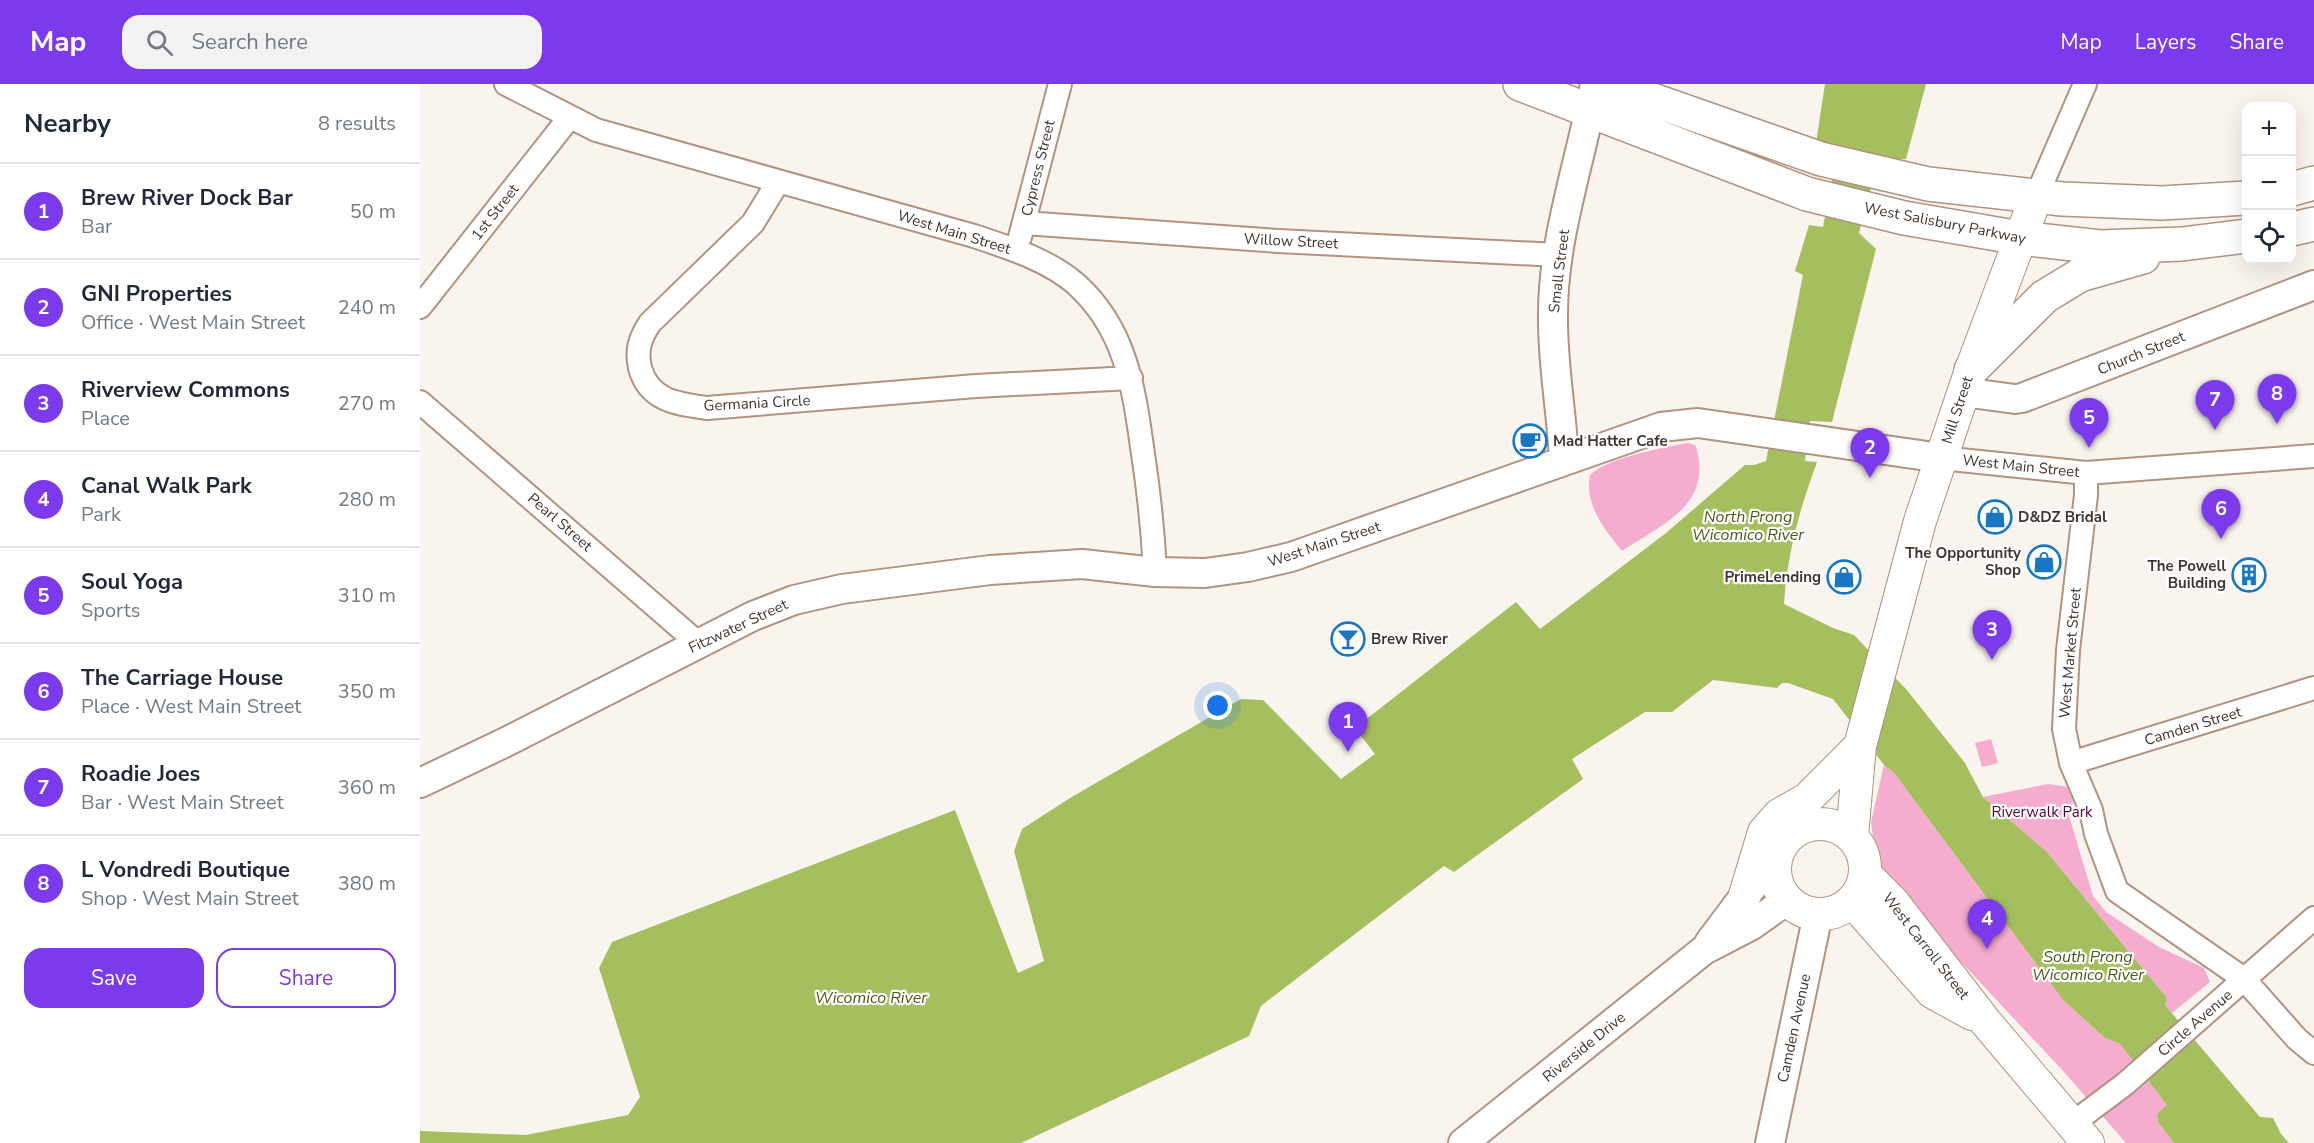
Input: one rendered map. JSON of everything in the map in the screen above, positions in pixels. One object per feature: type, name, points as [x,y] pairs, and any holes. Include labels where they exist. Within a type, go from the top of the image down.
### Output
[{"type":"main road","name":"West Salisbury Parkway","points":[[1520,84],[1597,93],[1821,159],[1928,184],[2036,197],[2162,203],[2242,198]]},
{"type":"main road","name":"West Salisbury Parkway","points":[[1597,93],[1807,194],[1904,218],[2020,238],[2100,246],[2182,244],[2242,237]]},
{"type":"main road","name":"Mill Street","points":[[1852,836],[1861,742],[1920,521],[1967,381],[2036,197]]},
{"type":"main road","points":[[2296,228],[2314,224]]},
{"type":"main road","points":[[1967,381],[2044,297],[2080,275],[2182,244]]},
{"type":"main road","name":"Mill Street","points":[[1795,830],[1835,795],[1861,742]]},
{"type":"main road","points":[[1745,895],[1764,832],[1779,814],[1808,799],[1861,742]]},
{"type":"main road","points":[[1824,824],[1839,828],[1852,836],[1860,847],[1864,860],[1858,887],[1842,908],[1830,913],[1818,914],[1807,912],[1787,900],[1777,883],[1774,863],[1785,839],[1795,830],[1809,825],[1824,824]]},
{"type":"main road","name":"West Carroll Street","points":[[1858,887],[1932,992],[1984,1020],[2080,1133]]},
{"type":"street","name":"West Main Street","points":[[506,84],[596,130],[974,236],[1034,257],[1076,284],[1103,315],[1120,347],[1131,378],[1150,504],[1155,572],[1205,573],[1248,567],[1291,557],[1661,428],[1698,423],[1941,458],[2086,473],[2314,456]]},
{"type":"street","name":"Cypress Street","points":[[1016,251],[1060,84]]},
{"type":"street","name":"Mill Street","points":[[2036,197],[2085,84]]},
{"type":"street","name":"Small Street","points":[[1564,461],[1552,315],[1558,255],[1597,93]]},
{"type":"street","name":"1st Street","points":[[420,307],[569,118]]},
{"type":"street","name":"Germania Circle","points":[[778,182],[753,223],[650,324],[639,340],[638,360],[642,376],[651,390],[660,396],[681,405],[708,408],[976,386],[1131,378]]},
{"type":"street","name":"Willow Street","points":[[1024,224],[1278,241],[1558,255]]},
{"type":"street","name":"Church Street","points":[[1967,381],[2014,399],[2022,398],[2314,285]]},
{"type":"street","name":"Pearl Street","points":[[420,402],[699,644]]},
{"type":"street","name":"West Market Street","points":[[2086,473],[2086,495],[2068,650],[2064,729],[2071,763],[2091,810],[2096,834],[2117,891],[2244,979],[2297,1039],[2314,1053]]},
{"type":"street","name":"Fitzwater Street","points":[[420,782],[504,743],[753,616],[784,604],[842,589],[990,570],[1082,564],[1155,572]]},
{"type":"street","name":"Camden Street","points":[[2071,763],[2314,688]]},
{"type":"street","name":"Riverside Drive","points":[[1704,950],[1745,895],[1774,863]]},
{"type":"street","name":"Riverside Drive","points":[[1463,1143],[1704,950],[1752,925],[1787,900]]},
{"type":"street","name":"Camden Avenue","points":[[1770,1143],[1818,914]]},
{"type":"street","name":"Circle Avenue","points":[[2080,1133],[2125,1084],[2314,918]]},
{"type":"green space","points":[[1689,443],[1696,446],[1699,466],[1698,483],[1691,498],[1668,521],[1622,551],[1603,526],[1593,507],[1590,497],[1590,475],[1622,458]]},
{"type":"green space","points":[[1991,739],[1998,763],[1982,767],[1975,743]]},
{"type":"green space","points":[[1884,765],[1894,773],[2063,1000],[2105,1038],[2120,1044],[2168,1106],[2157,1114],[2158,1122],[2174,1143],[2126,1143],[2064,1072],[1900,897],[1877,867],[1871,822]]},
{"type":"green space","name":"Riverwalk Park","points":[[2048,784],[2068,787],[2073,802],[2069,816],[2093,896],[2106,912],[2159,947],[2204,968],[2210,982],[2172,1013],[2165,1005],[2167,998],[2046,851],[1983,797]]},
{"type":"water","name":"Wicomico River","points":[[1825,84],[1926,84],[1906,159],[1879,159],[1859,233],[1876,249],[1832,422],[1810,421],[1805,461],[1817,462],[1795,532],[1784,604],[1833,628],[1854,635],[1906,689],[1965,763],[1983,797],[2046,851],[2167,998],[2165,1005],[2260,1117],[2273,1118],[2281,1134],[2289,1143],[2174,1143],[2158,1122],[2157,1114],[2167,1105],[2120,1044],[2105,1038],[2063,1000],[1894,773],[1884,765],[1833,699],[1788,683],[1782,683],[1777,688],[1713,680],[1672,712],[1645,712],[1572,759],[1583,779],[1454,872],[1444,866],[1261,1006],[1249,1036],[1021,1143],[420,1143],[420,1131],[526,1135],[628,1115],[640,1097],[599,968],[612,942],[955,810],[1018,973],[1044,961],[1014,851],[1022,829],[1070,798],[1241,699],[1263,700],[1341,779],[1375,754],[1355,728],[1516,602],[1540,629],[1666,533],[1745,465],[1766,461],[1803,275],[1795,271],[1809,225],[1823,227],[1838,148],[1816,143]]},
{"type":"place","name":"L Vondredi Boutique","points":[[2277,424]]},
{"type":"place","name":"Roadie Joes","points":[[2215,430]]},
{"type":"place","name":"Mad Hatter Cafe","points":[[1530,441]]},
{"type":"place","name":"Soul Yoga","points":[[2089,448]]},
{"type":"place","name":"GNI Properties","points":[[1870,478]]},
{"type":"place","name":"D&DZ Bridal","points":[[1995,517]]},
{"type":"place","name":"The Carriage House","points":[[2221,539]]},
{"type":"place","name":"The Opportunity Shop","points":[[2044,562]]},
{"type":"place","name":"The Powell Building","points":[[2249,575]]},
{"type":"place","name":"PrimeLending","points":[[1844,577]]},
{"type":"place","name":"Brew River","points":[[1348,639]]},
{"type":"place","name":"Riverview Commons","points":[[1992,660]]},
{"type":"place","name":"Brew River Dock Bar","points":[[1348,752]]},
{"type":"place","name":"Canal Walk Park","points":[[1987,949]]},
{"type":"water label","name":"North Prong Wicomico River","points":[[1748,525]]},
{"type":"water label","name":"South Prong Wicomico River","points":[[2088,965]]}]
